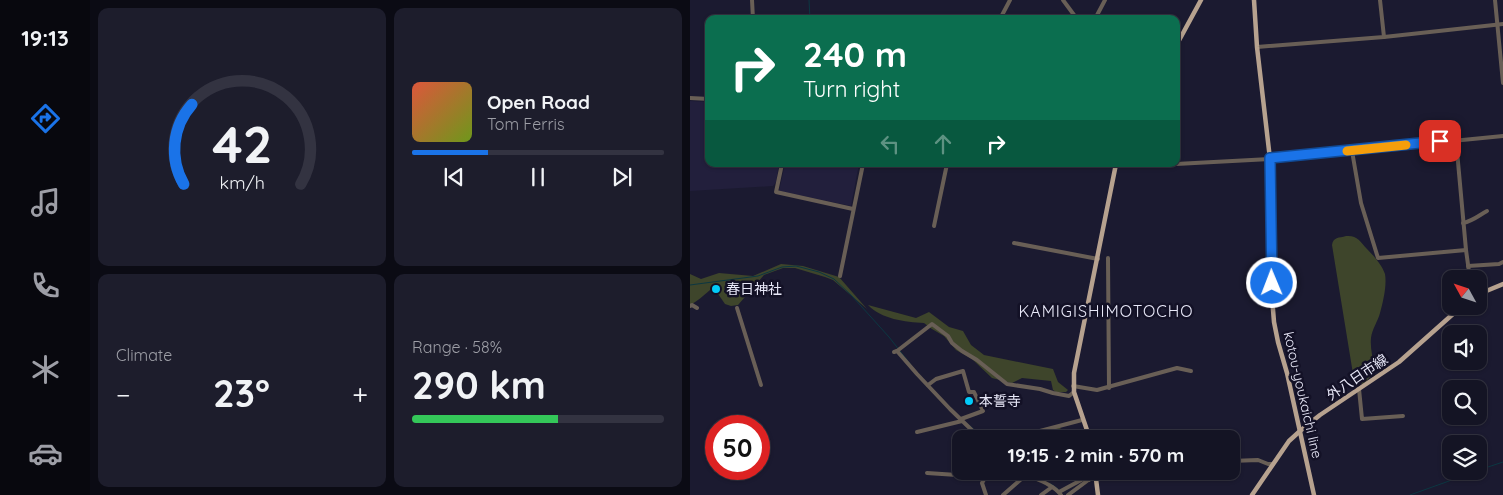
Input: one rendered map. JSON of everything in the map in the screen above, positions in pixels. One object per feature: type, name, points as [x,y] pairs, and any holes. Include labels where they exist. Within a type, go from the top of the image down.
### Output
[{"type":"main road","points":[[1180,39],[1201,0]]},
{"type":"main road","name":"kotou-youkaichi line","points":[[1254,0],[1257,46],[1270,158],[1274,322],[1314,495]]},
{"type":"main road","points":[[1086,430],[1074,392],[1074,373],[1115,167]]},
{"type":"main road","points":[[1488,290],[1503,284]]},
{"type":"main road","name":"外八日市線","points":[[1252,495],[1289,442],[1300,431],[1320,415],[1399,362],[1452,315]]},
{"type":"main road","points":[[1096,480],[1098,495]]},
{"type":"street","points":[[752,0],[753,15]]},
{"type":"street","points":[[1002,15],[1010,0]]},
{"type":"street","points":[[1063,0],[1074,15]]},
{"type":"street","points":[[1097,15],[1105,0]]},
{"type":"street","points":[[1380,0],[1384,37]]},
{"type":"street","points":[[1495,0],[1503,83]]},
{"type":"street","points":[[1257,46],[1384,37],[1503,24]]},
{"type":"street","points":[[690,98],[705,99]]},
{"type":"street","points":[[1180,164],[1309,155],[1503,136]]},
{"type":"street","points":[[1456,140],[1469,270]]},
{"type":"street","points":[[1352,151],[1361,203],[1378,258],[1466,250]]},
{"type":"street","points":[[781,167],[776,192],[853,209]]},
{"type":"street","points":[[840,276],[862,167]]},
{"type":"street","points":[[934,226],[946,167]]},
{"type":"street","points":[[1464,223],[1473,221],[1487,211]]},
{"type":"street","points":[[1014,243],[1098,259]]},
{"type":"street","points":[[1108,258],[1109,388]]},
{"type":"street","points":[[1468,266],[1499,264],[1503,262]]},
{"type":"street","points":[[690,306],[692,305],[697,308]]},
{"type":"street","points":[[736,308],[761,385]]},
{"type":"street","points":[[972,430],[896,352],[932,324],[948,336],[952,343],[962,352],[977,360],[1007,384],[1040,388],[1069,396],[1074,392]]},
{"type":"street","points":[[1073,386],[1097,390],[1177,368],[1191,371]]},
{"type":"street","points":[[917,432],[962,420],[982,411],[974,392],[969,392],[963,371],[936,379],[928,385]]},
{"type":"street","points":[[1359,390],[1362,418],[1403,416]]},
{"type":"street","points":[[1044,430],[1082,420]]},
{"type":"street","points":[[1240,461],[1258,460],[1273,464]]},
{"type":"street","points":[[926,473],[952,476]]},
{"type":"street","points":[[983,480],[982,483],[986,495]]},
{"type":"street","points":[[1003,495],[1020,480]]},
{"type":"street","points":[[1039,480],[1060,493],[1083,480]]},
{"type":"street","points":[[1068,495],[1088,480]]},
{"type":"street","points":[[1041,495],[1052,487]]},
{"type":"shaded area","points":[[690,101],[705,102],[705,167],[778,167],[776,182],[773,186],[690,191]]},
{"type":"shaded area","points":[[784,167],[858,167],[851,206],[779,191]]},
{"type":"green space","points":[[1353,236],[1360,241],[1378,261],[1385,274],[1383,299],[1371,338],[1372,374],[1363,384],[1354,380],[1332,245],[1335,239]]},
{"type":"green space","points":[[781,264],[803,266],[839,277],[867,309],[833,280],[795,268],[783,268],[764,275],[738,305],[731,306],[725,304],[716,291],[710,290],[690,305],[690,274],[701,279],[719,273],[753,276]]},
{"type":"green space","points":[[868,305],[916,318],[929,312],[949,327],[963,331],[971,345],[984,355],[1053,369],[1058,382],[1068,390],[1066,392],[1056,392],[1053,390],[1051,381],[1022,378],[1012,383],[992,378],[972,359],[956,350],[944,336],[924,323],[901,321],[886,317]]},
{"type":"green space","points":[[1060,427],[1061,430],[1048,430]]},
{"type":"waterway","points":[[809,0],[810,15]]},
{"type":"waterway","points":[[690,285],[758,276],[782,267],[796,266],[819,272],[834,279],[852,296],[911,365]]},
{"type":"waterway","points":[[969,425],[974,430]]},
{"type":"waterway","points":[[1487,467],[1503,462]]},
{"type":"waterway","points":[[1410,495],[1452,480]]},
{"type":"waterway","points":[[1051,484],[1058,489]]},
{"type":"slow traffic","points":[[1347,151],[1406,145]]},
{"type":"place","name":"春日神社","points":[[716,289]]},
{"type":"place","name":"本誓寺","points":[[969,401]]},
{"type":"district","name":"KAMIGISHIMOTOCHO","points":[[1106,311]]},
{"type":"route","points":[[1272,283],[1270,158],[1440,141]]}]
